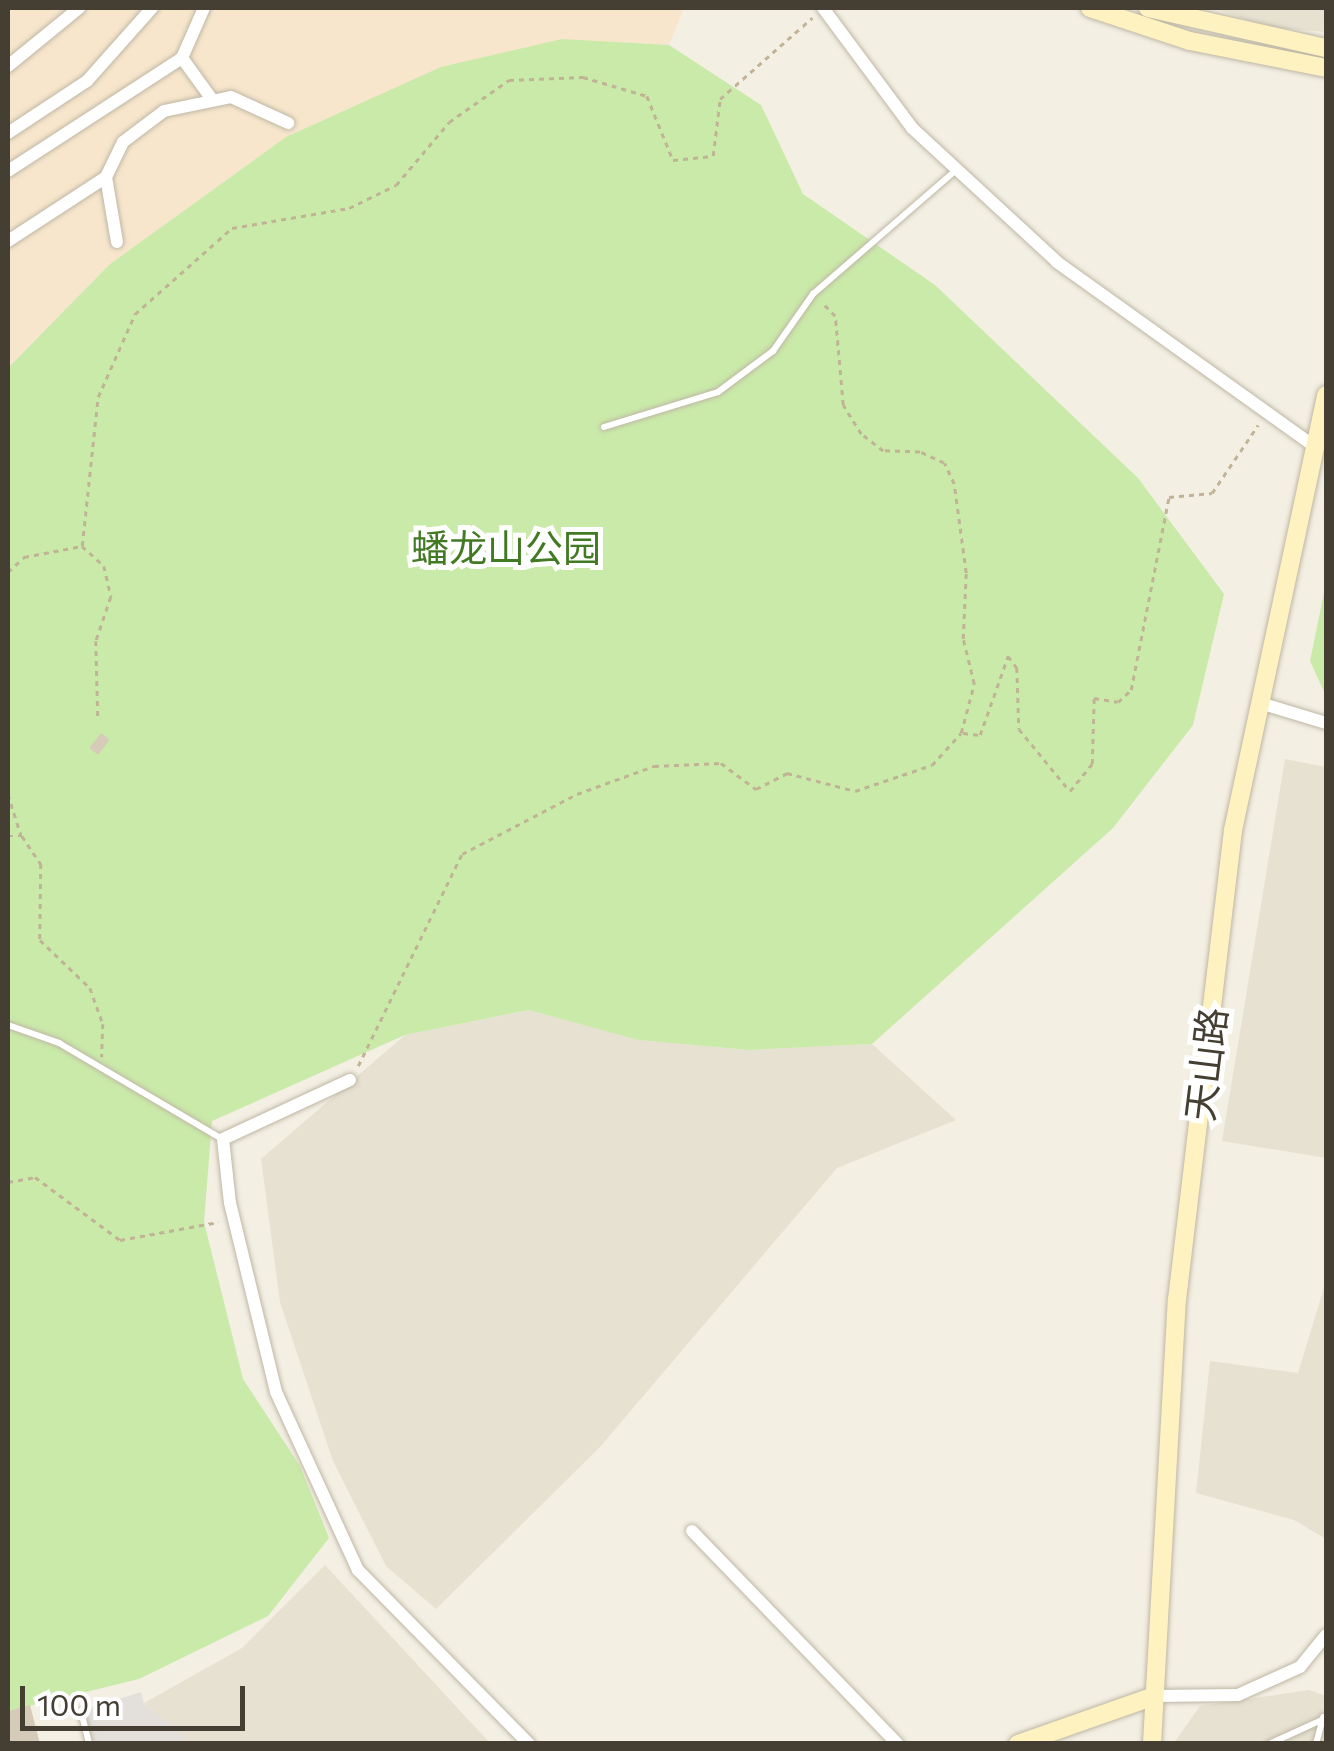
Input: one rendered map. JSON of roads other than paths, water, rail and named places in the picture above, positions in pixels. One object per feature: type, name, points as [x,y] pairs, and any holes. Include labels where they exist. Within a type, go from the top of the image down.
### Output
[{"type":"street","points":[[8,66],[79,8]]},
{"type":"street","points":[[8,133],[87,81],[152,8]]},
{"type":"street","points":[[8,172],[182,58],[204,8]]},
{"type":"street","points":[[823,8],[912,128],[1057,262],[1315,446]]},
{"type":"street","points":[[1090,8],[1190,40],[1326,68]]},
{"type":"street","points":[[1148,8],[1326,48]]},
{"type":"street","points":[[182,58],[210,98]]},
{"type":"street","points":[[8,241],[106,177],[123,142],[164,111],[210,98],[230,97],[288,123]]},
{"type":"street","points":[[106,177],[116,242]]},
{"type":"street","name":"天山路","points":[[1152,1744],[1177,1300],[1233,830],[1326,394]]},
{"type":"street","points":[[1260,704],[1326,723]]},
{"type":"street","points":[[350,1080],[223,1139],[234,1219],[276,1392],[358,1570],[529,1744]]},
{"type":"street","points":[[692,1530],[898,1744]]},
{"type":"street","points":[[1018,1744],[1154,1696],[1238,1695],[1300,1667],[1326,1635]]},
{"type":"lane","points":[[604,427],[718,392],[773,351],[813,294],[957,169]]},
{"type":"lane","points":[[8,1025],[102,1068],[223,1139]]},
{"type":"lane","points":[[81,1711],[89,1744]]},
{"type":"lane","points":[[1269,1744],[1325,1718]]},
{"type":"lane","points":[[1316,1744],[1325,1718]]},
{"type":"park label","name":"蟠龙山公园","points":[[506,547]]}]
